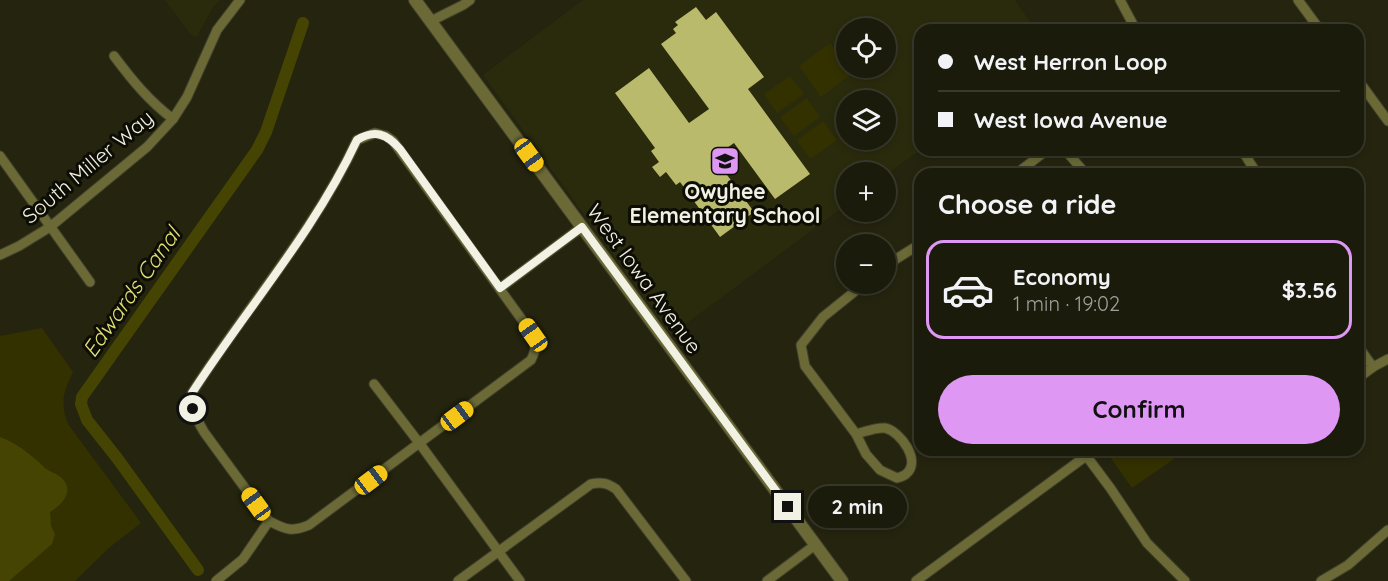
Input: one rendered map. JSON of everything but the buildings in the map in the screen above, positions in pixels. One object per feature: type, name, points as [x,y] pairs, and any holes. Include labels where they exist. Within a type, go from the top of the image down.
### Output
[{"type":"street","name":"South Miller Way","points":[[0,255],[50,227],[147,147],[173,119],[187,97],[217,30],[240,0]]},
{"type":"street","name":"West Iowa Avenue","points":[[415,0],[842,581]]},
{"type":"street","points":[[430,21],[470,0]]},
{"type":"street","points":[[1119,0],[1133,24]]},
{"type":"street","points":[[1298,0],[1316,24]]},
{"type":"street","points":[[114,56],[138,88],[173,119]]},
{"type":"street","points":[[1364,87],[1384,109],[1388,120]]},
{"type":"street","points":[[375,133],[393,141],[500,288],[533,335],[536,346],[531,360],[309,525],[295,530],[283,528],[269,521],[197,421],[193,409],[192,393],[322,207],[344,169],[357,140],[375,133]]},
{"type":"street","points":[[0,156],[90,282]]},
{"type":"street","points":[[1024,168],[1039,156]]},
{"type":"street","points":[[1070,156],[1081,168]]},
{"type":"street","points":[[500,288],[582,227]]},
{"type":"street","points":[[896,260],[914,249]]},
{"type":"street","points":[[852,294],[823,317],[801,345],[806,366],[856,434],[866,454],[880,470],[897,478],[907,474],[911,467],[911,458],[905,443],[896,435],[884,428],[856,434]]},
{"type":"street","points":[[1364,354],[1373,367]]},
{"type":"street","points":[[1364,374],[1388,359]]},
{"type":"street","points":[[374,384],[519,581]]},
{"type":"street","points":[[916,581],[1080,456]]},
{"type":"street","points":[[1086,456],[1147,543],[1185,581]]},
{"type":"street","points":[[458,581],[591,484],[607,483],[616,489],[686,581]]},
{"type":"street","points":[[216,581],[243,559],[269,521]]},
{"type":"street","points":[[1321,581],[1348,566],[1388,530]]},
{"type":"street","points":[[767,581],[815,545]]},
{"type":"shaded area","points":[[165,0],[220,0],[213,7],[197,37],[191,35]]},
{"type":"shaded area","name":"Owyhee Elementary School","points":[[583,0],[1015,0],[1032,24],[914,24],[914,154],[896,168],[896,162],[836,162],[836,212],[671,335],[483,75]]},
{"type":"shaded area","points":[[830,43],[836,51],[836,78],[846,78],[821,97],[799,66]]},
{"type":"shaded area","points":[[790,76],[804,94],[777,113],[764,94]]},
{"type":"shaded area","points":[[807,98],[820,117],[794,136],[780,117]]},
{"type":"shaded area","points":[[823,121],[836,139],[810,159],[797,140]]},
{"type":"shaded area","points":[[42,328],[73,372],[64,398],[64,410],[68,424],[141,523],[110,547],[75,581],[0,581],[0,336]]},
{"type":"shaded area","points":[[0,437],[28,453],[46,469],[59,476],[67,486],[66,496],[60,505],[50,512],[51,526],[55,534],[52,544],[9,581],[0,581]]},
{"type":"shaded area","points":[[1109,456],[1172,456],[1174,459],[1132,488]]},
{"type":"waterway","name":"Edwards Canal","points":[[198,570],[87,420],[81,404],[82,397],[257,150],[266,132],[303,23]]},
{"type":"place","name":"Owyhee Elementary School","points":[[725,161]]},
{"type":"route","points":[[193,409],[192,393],[322,207],[344,169],[357,140],[375,133],[386,136],[400,149],[500,288],[582,227],[788,507]]}]
